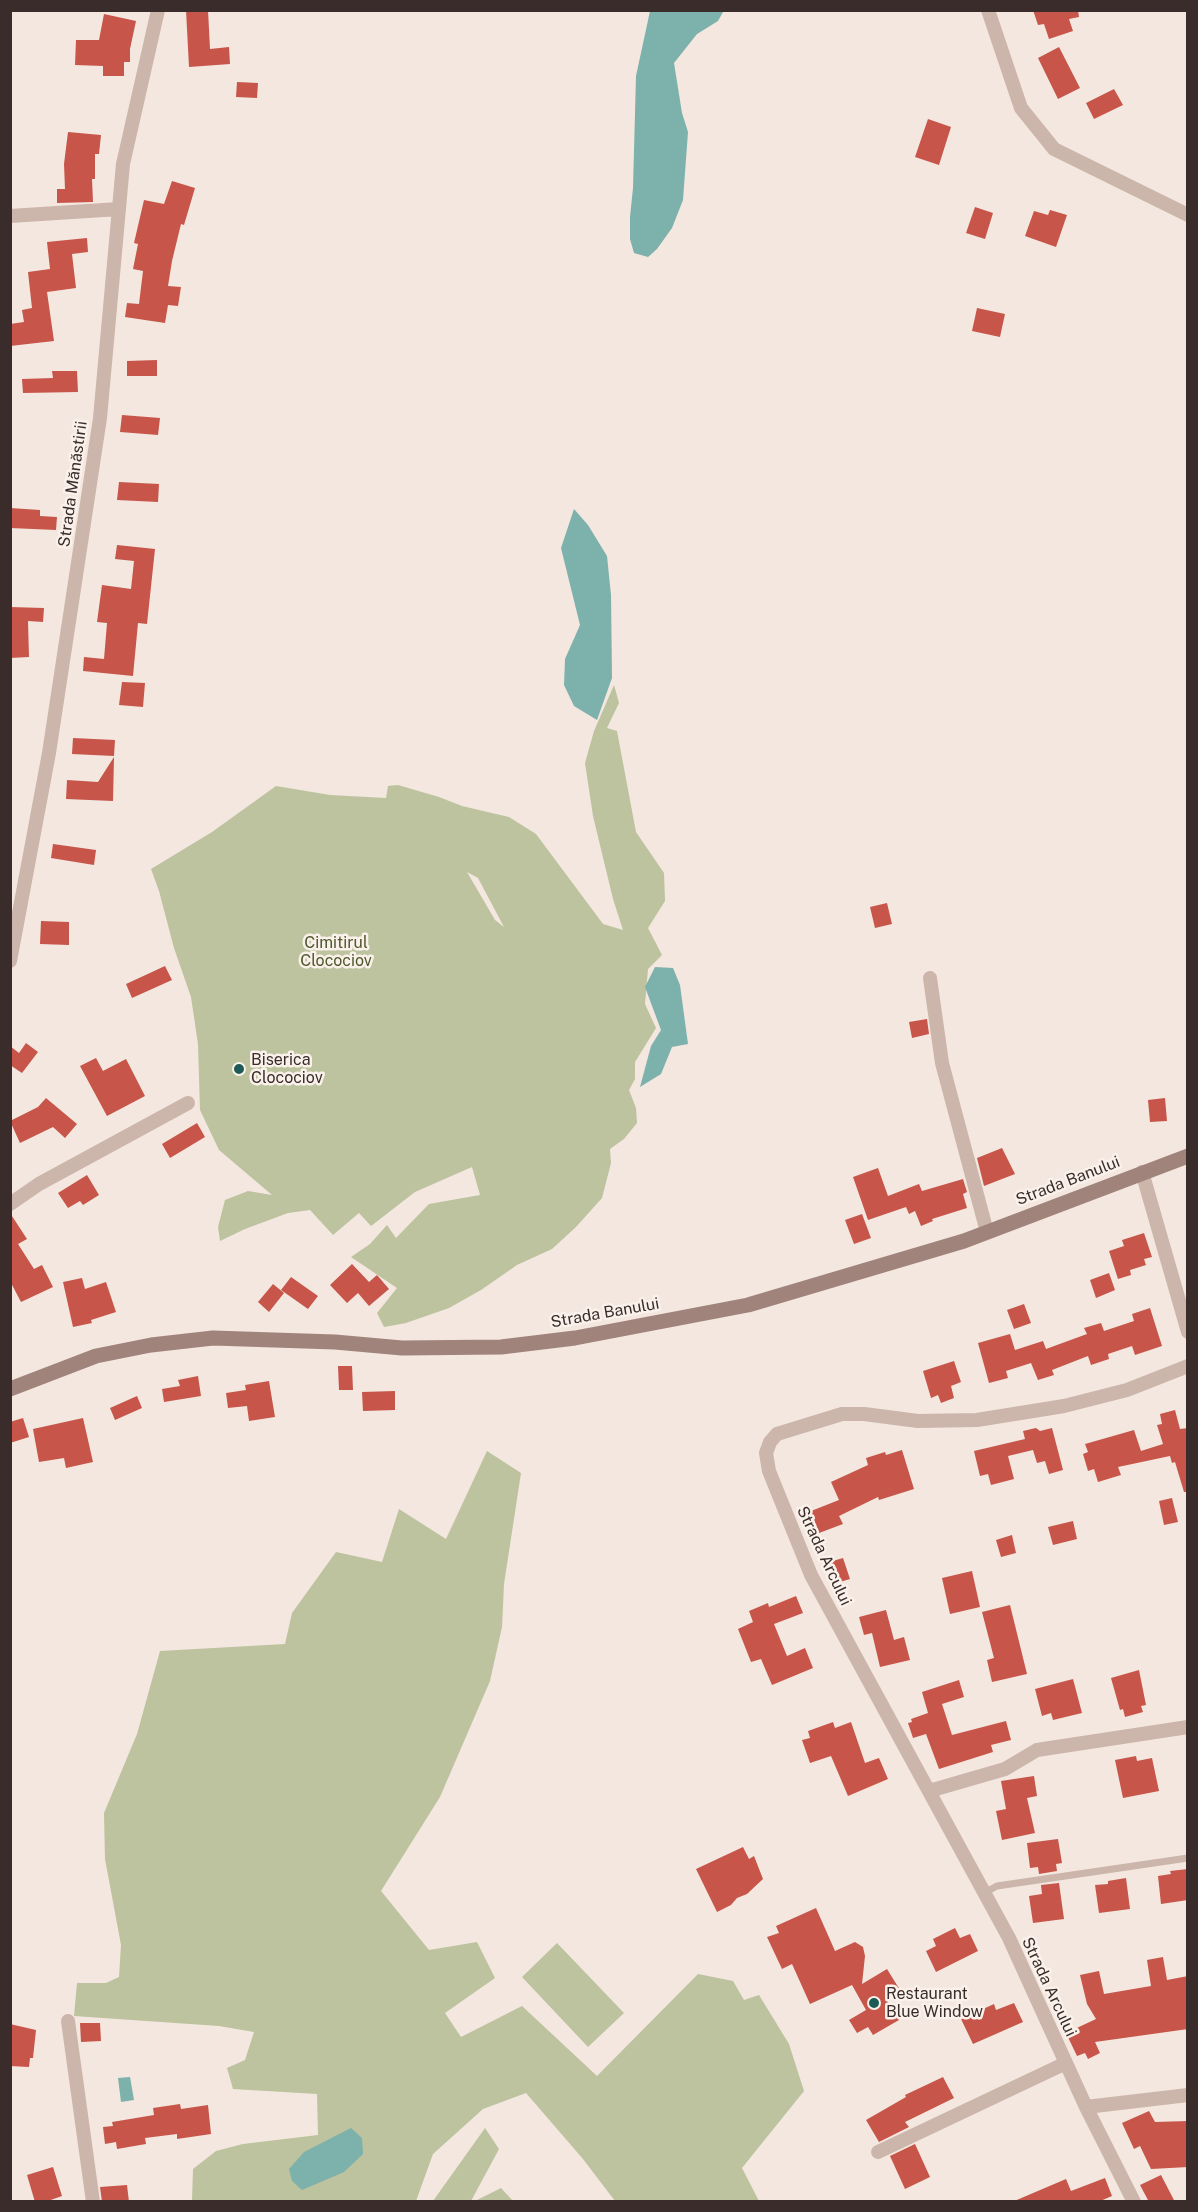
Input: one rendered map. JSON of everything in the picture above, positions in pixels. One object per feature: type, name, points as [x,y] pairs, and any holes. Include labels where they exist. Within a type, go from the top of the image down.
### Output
[{"type":"street","name":"Strada Mănăstirii","points":[[10,961],[49,753],[100,418],[123,164],[158,10]]},
{"type":"street","points":[[988,10],[1021,108],[1054,149],[1188,215]]},
{"type":"street","points":[[10,216],[119,209]]},
{"type":"street","points":[[930,978],[942,1063],[987,1232]]},
{"type":"street","points":[[10,1204],[39,1184],[188,1102]]},
{"type":"street","name":"Strada Banului","points":[[10,1389],[96,1356],[151,1345],[213,1338],[335,1342],[402,1348],[501,1347],[575,1338],[748,1305],[953,1244],[1188,1155]]},
{"type":"street","points":[[1142,1172],[1188,1332]]},
{"type":"street","name":"Strada Arcului","points":[[1134,2202],[1086,2107],[1009,1938],[811,1575],[769,1471],[766,1453],[770,1442],[777,1434],[842,1414],[864,1414],[918,1421],[966,1420],[1064,1406],[1127,1390],[1188,1366]]},
{"type":"street","points":[[928,1791],[1005,1769],[1037,1750],[1188,1728]]},
{"type":"street","points":[[68,2022],[93,2202]]},
{"type":"street","name":"Strada Arcului","points":[[878,2151],[1066,2063]]},
{"type":"street","points":[[1086,2107],[1188,2095]]},
{"type":"lane","points":[[984,1893],[997,1886],[1188,1858]]},
{"type":"green space","name":"Cimitirul Clocociov","points":[[614,685],[619,703],[607,728],[617,731],[636,832],[664,873],[665,901],[648,928],[662,955],[648,969],[645,1004],[656,1028],[635,1062],[635,1079],[629,1090],[636,1108],[637,1123],[624,1139],[610,1149],[611,1163],[602,1198],[552,1249],[517,1265],[481,1290],[449,1308],[406,1323],[384,1327],[377,1313],[397,1288],[351,1257],[370,1244],[387,1225],[396,1238],[429,1204],[480,1195],[472,1167],[415,1192],[371,1226],[359,1213],[333,1235],[310,1210],[288,1213],[220,1241],[218,1227],[225,1200],[248,1191],[272,1195],[219,1150],[200,1110],[198,1044],[191,997],[151,869],[212,832],[276,786],[330,795],[386,798],[388,786],[398,785],[462,806],[509,817],[536,834],[603,924],[623,930],[593,816],[585,763],[594,731]],"holes":[[[467,872],[478,878],[504,927],[495,920]]]},
{"type":"green space","points":[[487,1451],[521,1473],[504,1584],[502,1627],[490,1681],[440,1797],[381,1891],[429,1950],[477,1942],[495,1978],[445,2013],[461,2037],[522,2006],[597,2076],[698,1974],[733,1981],[744,2000],[759,1995],[789,2044],[804,2091],[742,2168],[759,2201],[615,2201],[583,2159],[526,2093],[483,2109],[433,2154],[416,2201],[192,2201],[193,2169],[216,2151],[243,2144],[318,2135],[317,2094],[233,2089],[227,2068],[245,2060],[254,2032],[219,2026],[74,2016],[77,1983],[106,1983],[119,1977],[121,1945],[105,1859],[104,1813],[137,1734],[160,1651],[285,1644],[292,1613],[336,1552],[382,1562],[399,1509],[446,1539]]},
{"type":"green space","points":[[557,1943],[624,2013],[588,2047],[522,1977]]},
{"type":"green space","points":[[485,2128],[499,2149],[471,2201],[433,2201]]},
{"type":"green space","points":[[501,2188],[513,2201],[475,2201]]},
{"type":"water","points":[[650,11],[723,12],[718,21],[697,34],[674,63],[682,113],[688,132],[683,200],[672,228],[657,249],[648,257],[634,253],[630,239],[630,217],[636,76]]},
{"type":"water","points":[[574,509],[588,525],[607,556],[611,595],[612,678],[597,720],[574,706],[564,685],[565,659],[580,625],[561,548]]},
{"type":"water","points":[[655,967],[673,968],[680,985],[688,1044],[672,1047],[661,1074],[640,1087],[651,1046],[661,1030],[645,987]]},
{"type":"water","points":[[130,2077],[134,2100],[121,2102],[118,2078]]},
{"type":"water","points":[[351,2128],[362,2138],[363,2154],[344,2172],[302,2190],[292,2181],[289,2169],[304,2152]]},
{"type":"building","points":[[186,10],[208,10],[210,49],[229,47],[230,64],[189,67]]},
{"type":"building","points":[[1033,10],[1078,10],[1079,17],[1069,19],[1073,31],[1049,39],[1044,24],[1038,25]]},
{"type":"building","points":[[104,14],[136,21],[130,49],[130,62],[124,62],[124,76],[103,76],[103,66],[75,65],[76,40],[99,40]]},
{"type":"building","points":[[1059,47],[1080,88],[1058,99],[1038,58]]},
{"type":"building","points":[[237,82],[258,83],[257,98],[236,97]]},
{"type":"building","points":[[1114,89],[1123,105],[1094,119],[1086,103]]},
{"type":"building","points":[[928,119],[951,127],[939,165],[915,157]]},
{"type":"building","points":[[68,132],[101,135],[99,154],[95,154],[95,179],[92,179],[93,202],[57,203],[57,189],[65,189],[64,164]]},
{"type":"building","points":[[172,181],[195,188],[184,225],[181,224],[168,286],[181,287],[178,306],[168,305],[165,323],[125,317],[127,303],[139,304],[143,271],[133,269],[138,244],[134,243],[144,200],[164,204]]},
{"type":"building","points":[[975,207],[993,213],[985,239],[966,233]]},
{"type":"building","points":[[1050,210],[1067,215],[1056,247],[1025,236],[1034,211],[1048,215]]},
{"type":"building","points":[[87,238],[88,252],[72,254],[76,288],[47,292],[54,341],[10,346],[10,324],[24,322],[22,310],[32,308],[28,272],[50,269],[47,242]]},
{"type":"building","points":[[977,308],[1005,314],[1000,337],[972,331]]},
{"type":"building","points":[[157,360],[157,376],[127,376],[127,361]]},
{"type":"building","points":[[52,371],[77,371],[78,392],[23,393],[22,379],[53,378]]},
{"type":"building","points":[[122,415],[160,418],[158,435],[120,432]]},
{"type":"building","points":[[119,482],[159,484],[158,502],[117,500]]},
{"type":"building","points":[[10,508],[40,510],[40,516],[57,517],[56,530],[10,528]]},
{"type":"building","points":[[117,545],[155,549],[147,624],[138,623],[133,676],[83,671],[84,657],[104,659],[107,623],[97,622],[102,585],[131,589],[134,561],[115,559]]},
{"type":"building","points":[[10,607],[44,608],[43,622],[28,621],[29,657],[10,658]]},
{"type":"building","points":[[122,682],[145,683],[143,707],[119,705]]},
{"type":"building","points":[[73,738],[115,740],[114,756],[72,754]]},
{"type":"building","points":[[114,757],[113,801],[66,799],[67,780],[98,782]]},
{"type":"building","points":[[53,844],[96,850],[94,865],[51,858]]},
{"type":"building","points":[[887,903],[892,924],[875,928],[870,907]]},
{"type":"building","points":[[41,921],[69,922],[69,945],[40,944]]},
{"type":"building","points":[[165,966],[172,980],[132,998],[126,984]]},
{"type":"building","points":[[927,1019],[929,1034],[912,1038],[909,1022]]},
{"type":"building","points":[[26,1043],[38,1052],[22,1073],[10,1065],[10,1046],[19,1053]]},
{"type":"building","points":[[96,1058],[103,1071],[126,1059],[145,1096],[107,1116],[80,1066]]},
{"type":"building","points":[[46,1098],[77,1124],[65,1138],[53,1127],[20,1143],[10,1121],[38,1107]]},
{"type":"building","points":[[1165,1098],[1167,1121],[1150,1122],[1148,1100]]},
{"type":"building","points":[[197,1123],[205,1137],[170,1158],[162,1144]]},
{"type":"building","points":[[1002,1148],[1015,1174],[984,1186],[977,1158]]},
{"type":"building","points":[[878,1168],[888,1196],[919,1184],[922,1191],[963,1179],[967,1192],[963,1194],[967,1208],[932,1219],[933,1221],[921,1226],[915,1211],[909,1214],[906,1207],[868,1220],[853,1177]]},
{"type":"building","points":[[87,1175],[99,1195],[83,1205],[80,1201],[68,1208],[58,1193]]},
{"type":"building","points":[[10,1213],[27,1239],[18,1244],[34,1269],[42,1265],[53,1287],[21,1302],[10,1281]]},
{"type":"building","points":[[862,1214],[871,1238],[854,1244],[845,1220]]},
{"type":"building","points":[[1144,1233],[1152,1257],[1144,1259],[1146,1265],[1130,1270],[1131,1275],[1118,1279],[1109,1251],[1124,1246],[1122,1240]]},
{"type":"building","points":[[352,1264],[369,1282],[377,1275],[389,1289],[369,1306],[358,1293],[347,1303],[330,1285]]},
{"type":"building","points":[[1109,1273],[1115,1290],[1096,1298],[1090,1280]]},
{"type":"building","points":[[291,1277],[318,1296],[308,1309],[281,1290]]},
{"type":"building","points":[[82,1278],[85,1289],[106,1282],[116,1312],[91,1320],[92,1323],[73,1327],[63,1282]]},
{"type":"building","points":[[273,1284],[284,1293],[269,1312],[258,1302]]},
{"type":"building","points":[[1024,1304],[1031,1323],[1014,1329],[1007,1310]]},
{"type":"building","points":[[1150,1308],[1162,1346],[1135,1355],[1132,1346],[1108,1354],[1109,1359],[1091,1365],[1088,1356],[1052,1370],[1054,1375],[1038,1380],[1031,1363],[1006,1371],[1008,1378],[989,1383],[978,1343],[1010,1334],[1015,1350],[1043,1341],[1046,1349],[1087,1334],[1084,1328],[1101,1323],[1104,1331],[1134,1321],[1132,1314]]},
{"type":"building","points":[[954,1361],[961,1382],[951,1386],[954,1398],[941,1403],[938,1395],[931,1398],[923,1371]]},
{"type":"building","points":[[338,1366],[352,1366],[353,1390],[339,1390]]},
{"type":"building","points":[[198,1376],[201,1396],[164,1402],[162,1389],[180,1386],[178,1380]]},
{"type":"building","points":[[269,1381],[275,1417],[249,1421],[247,1406],[228,1408],[226,1393],[246,1390],[245,1385]]},
{"type":"building","points":[[395,1391],[395,1410],[363,1411],[362,1392]]},
{"type":"building","points":[[137,1396],[142,1408],[115,1420],[110,1408]]},
{"type":"building","points":[[1175,1410],[1180,1429],[1188,1428],[1188,1492],[1184,1492],[1175,1462],[1172,1463],[1170,1456],[1118,1467],[1121,1475],[1098,1482],[1094,1469],[1088,1471],[1083,1454],[1088,1452],[1085,1444],[1134,1430],[1141,1451],[1163,1444],[1157,1425],[1162,1424],[1160,1414]]},
{"type":"building","points":[[23,1418],[29,1437],[10,1443],[10,1422]]},
{"type":"building","points":[[83,1418],[93,1462],[66,1468],[64,1458],[39,1462],[33,1429]]},
{"type":"building","points":[[1036,1428],[1040,1431],[1052,1428],[1063,1470],[1049,1474],[1045,1461],[1037,1463],[1033,1450],[1008,1456],[1014,1479],[991,1485],[988,1474],[980,1476],[974,1451],[1025,1439],[1023,1431]]},
{"type":"building","points":[[902,1450],[914,1489],[879,1500],[878,1497],[839,1516],[843,1524],[819,1533],[811,1511],[839,1500],[831,1482],[868,1465],[866,1458]]},
{"type":"building","points":[[1172,1498],[1178,1522],[1164,1525],[1159,1501]]},
{"type":"building","points":[[1073,1521],[1077,1539],[1053,1545],[1048,1527]]},
{"type":"building","points":[[1012,1535],[1016,1553],[1001,1557],[996,1540]]},
{"type":"building","points":[[843,1558],[850,1579],[833,1584],[826,1563]]},
{"type":"building","points":[[972,1571],[980,1607],[950,1614],[942,1578]]},
{"type":"building","points":[[796,1596],[803,1613],[774,1624],[787,1656],[805,1648],[813,1668],[772,1685],[761,1659],[751,1662],[738,1629],[753,1622],[749,1611],[768,1603],[769,1607]]},
{"type":"building","points":[[1010,1605],[1027,1674],[992,1682],[987,1660],[994,1658],[982,1612]]},
{"type":"building","points":[[886,1610],[894,1640],[904,1637],[910,1660],[880,1667],[872,1633],[864,1635],[859,1617]]},
{"type":"building","points":[[1139,1670],[1146,1705],[1141,1706],[1143,1712],[1125,1717],[1123,1709],[1120,1710],[1111,1678]]},
{"type":"building","points":[[1073,1679],[1082,1713],[1053,1720],[1051,1713],[1042,1716],[1035,1689]]},
{"type":"building","points":[[959,1680],[964,1697],[942,1704],[952,1735],[1006,1721],[1011,1740],[991,1745],[993,1752],[939,1769],[926,1734],[913,1738],[908,1723],[912,1722],[911,1719],[928,1713],[922,1692]]},
{"type":"building","points":[[833,1722],[835,1728],[851,1722],[865,1763],[879,1758],[888,1779],[848,1796],[831,1756],[810,1763],[802,1740],[810,1738],[808,1731]]},
{"type":"building","points":[[1136,1756],[1137,1761],[1152,1758],[1159,1791],[1123,1798],[1115,1760]]},
{"type":"building","points":[[1034,1776],[1037,1796],[1027,1798],[1035,1833],[1002,1840],[996,1811],[1006,1809],[1001,1781]]},
{"type":"building","points":[[1058,1839],[1062,1863],[1056,1864],[1057,1871],[1039,1874],[1038,1867],[1030,1868],[1027,1843]]},
{"type":"building","points":[[743,1847],[749,1859],[754,1856],[763,1879],[747,1894],[717,1912],[696,1869]]},
{"type":"building","points":[[1188,1869],[1188,1900],[1161,1904],[1158,1876],[1171,1874],[1170,1871]]},
{"type":"building","points":[[1126,1878],[1130,1909],[1099,1913],[1095,1885],[1108,1884],[1108,1881]]},
{"type":"building","points":[[1059,1883],[1064,1919],[1033,1923],[1029,1896],[1042,1894],[1041,1885]]},
{"type":"building","points":[[816,1908],[835,1951],[855,1942],[863,1947],[865,1956],[862,1984],[887,1969],[900,1990],[886,1999],[899,2020],[873,2035],[868,2027],[857,2033],[849,2020],[866,2010],[852,1985],[810,2004],[792,1964],[782,1969],[767,1937],[779,1933],[776,1926]]},
{"type":"building","points":[[955,1928],[960,1938],[970,1934],[978,1951],[936,1972],[926,1951],[936,1946],[933,1939]]},
{"type":"building","points":[[1163,1957],[1167,1980],[1188,1976],[1188,2029],[1095,2042],[1100,2053],[1088,2059],[1085,2053],[1077,2056],[1066,2033],[1096,2019],[1087,2004],[1080,1975],[1099,1971],[1104,1994],[1151,1986],[1147,1960]]},
{"type":"building","points":[[1014,2003],[1023,2022],[973,2044],[961,2019],[994,2004],[996,2010]]},
{"type":"building","points":[[80,2023],[100,2023],[101,2041],[81,2042]]},
{"type":"building","points":[[10,2024],[36,2030],[33,2058],[30,2058],[29,2067],[10,2066]]},
{"type":"building","points":[[943,2077],[954,2098],[905,2122],[909,2127],[879,2142],[866,2120],[906,2097],[905,2095]]},
{"type":"building","points":[[180,2104],[181,2109],[208,2105],[211,2134],[177,2139],[177,2134],[145,2138],[146,2144],[117,2149],[116,2142],[105,2144],[103,2127],[113,2126],[112,2122],[154,2115],[153,2108]]},
{"type":"building","points":[[1149,2111],[1155,2122],[1188,2121],[1188,2167],[1151,2169],[1140,2146],[1134,2149],[1122,2123]]},
{"type":"building","points":[[915,2144],[930,2177],[905,2189],[890,2156]]},
{"type":"building","points":[[53,2167],[62,2196],[45,2202],[35,2202],[27,2175]]},
{"type":"building","points":[[1161,2175],[1175,2202],[1149,2202],[1140,2185]]},
{"type":"building","points":[[1105,2178],[1112,2196],[1098,2202],[1012,2202],[1066,2179],[1071,2191]]},
{"type":"building","points":[[127,2185],[129,2202],[102,2202],[100,2187]]},
{"type":"place","name":"Biserica Clocociov","points":[[239,1069]]},
{"type":"place","name":"Restaurant Blue Window","points":[[874,2003]]}]
